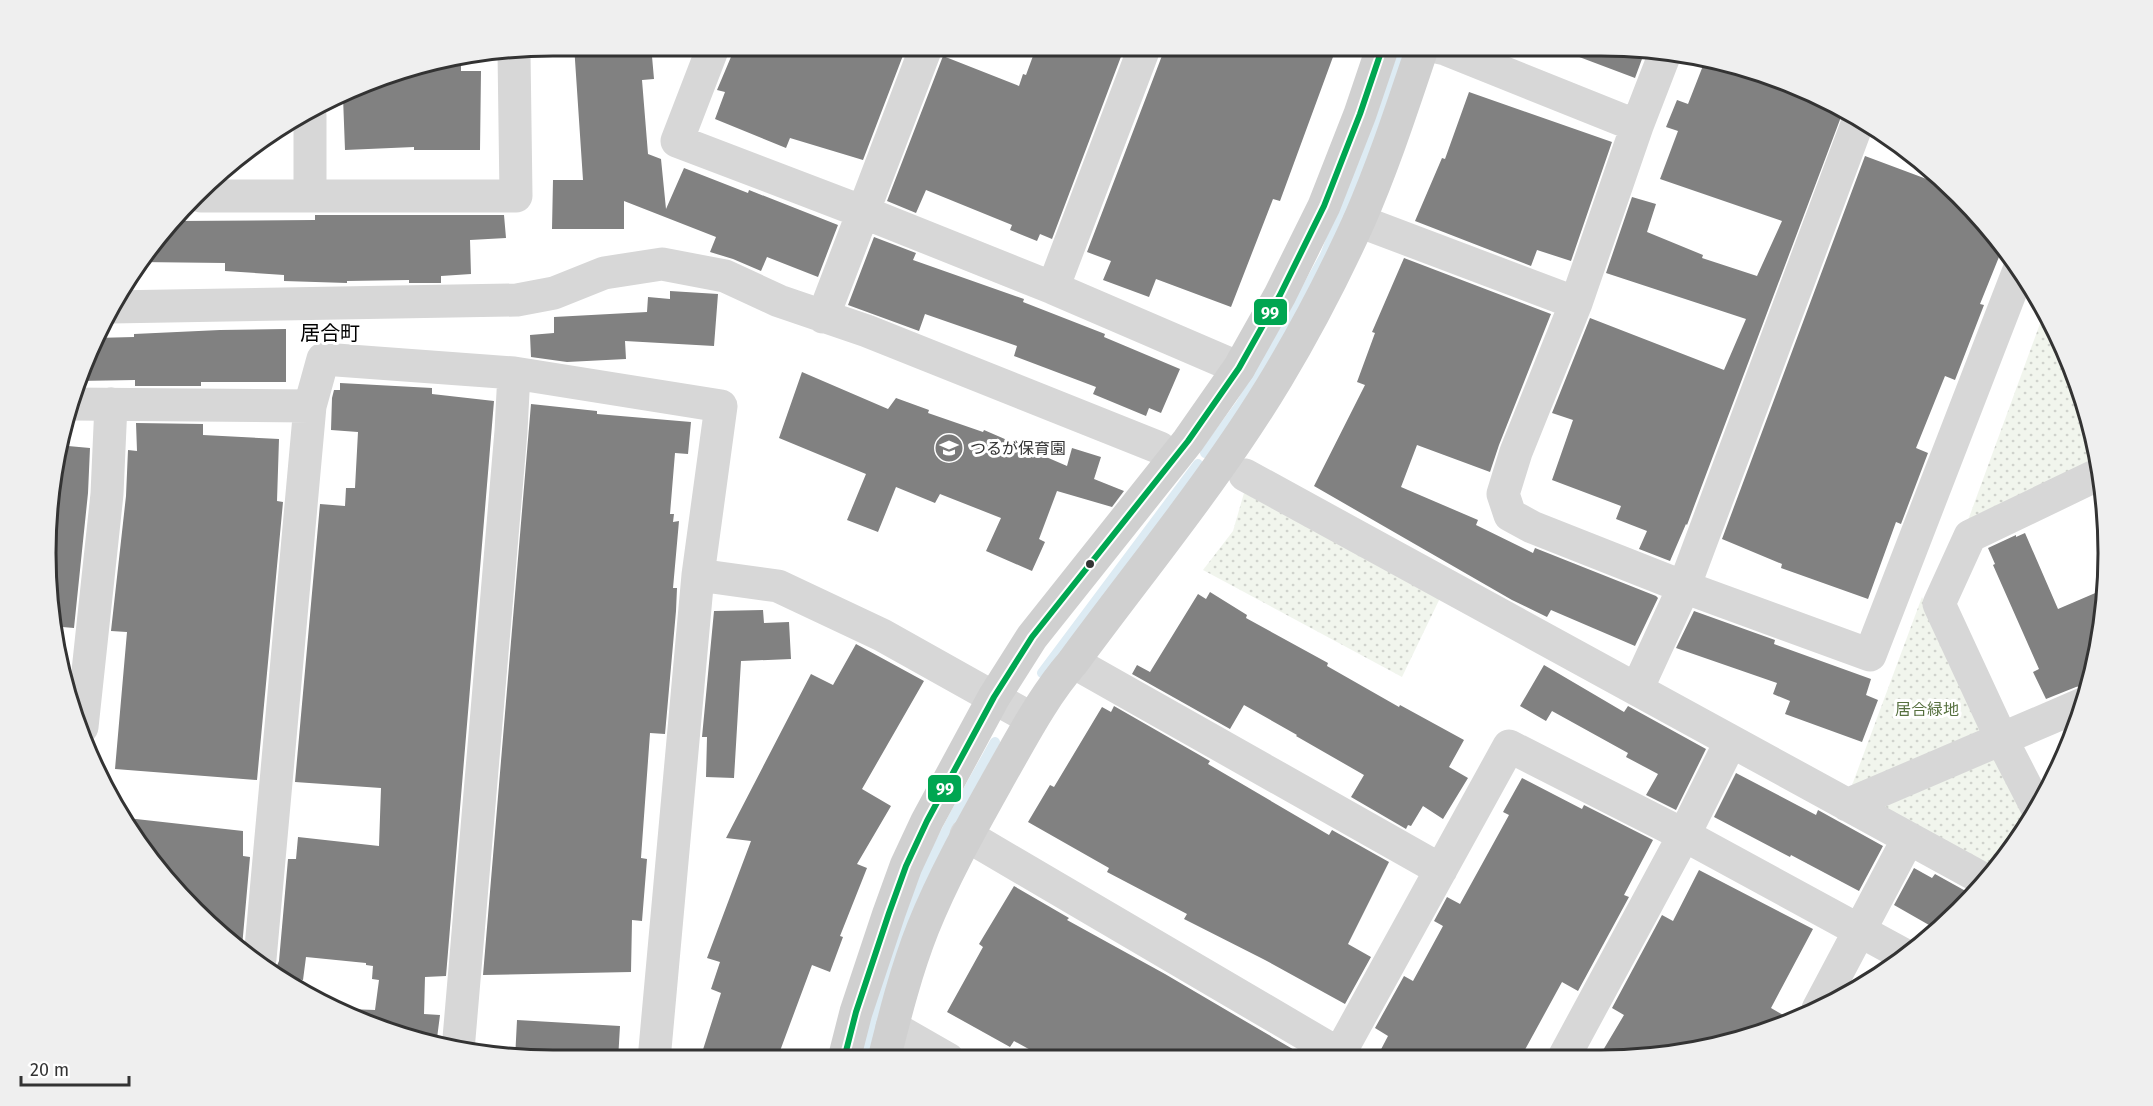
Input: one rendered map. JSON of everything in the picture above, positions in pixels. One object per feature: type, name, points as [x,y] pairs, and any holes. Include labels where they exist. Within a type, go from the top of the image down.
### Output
[{"type":"street","points":[[710,56],[677,141],[1053,288],[1239,368]]},
{"type":"street","points":[[824,317],[923,56]]},
{"type":"street","points":[[1053,288],[1141,56]]},
{"type":"street","points":[[846,1050],[856,1012],[906,866],[927,820],[994,697],[1032,637],[1188,441],[1239,368],[1280,295],[1324,206],[1380,56]]},
{"type":"street","points":[[886,1050],[906,976],[924,927],[966,835],[1032,719],[1059,678],[1222,463],[1276,379],[1314,313],[1359,221],[1396,127],[1420,56]]},
{"type":"street","points":[[1462,56],[1637,126]]},
{"type":"street","points":[[206,196],[516,196],[514,58]]},
{"type":"street","points":[[1663,60],[1637,126],[1576,303],[1516,452],[1503,494],[1510,515],[1532,527],[1683,587],[1870,655],[2015,279]]},
{"type":"street","points":[[310,119],[310,196]]},
{"type":"street","points":[[1637,689],[1683,587],[1856,127]]},
{"type":"street","points":[[1359,221],[1576,303]]},
{"type":"street","points":[[121,307],[517,300],[554,293],[604,273],[662,264],[725,276],[779,301],[867,331],[1160,448]]},
{"type":"street","points":[[260,955],[310,406],[323,359],[514,373],[721,406],[698,575],[655,1050]]},
{"type":"street","points":[[459,1041],[514,373]]},
{"type":"street","points":[[78,404],[310,406]]},
{"type":"street","points":[[83,716],[107,494],[111,404]]},
{"type":"street","points":[[1245,475],[1978,876]]},
{"type":"street","points":[[2032,799],[2002,740],[1939,604],[1970,536],[2091,478]]},
{"type":"street","points":[[698,575],[778,586],[882,635],[1032,719]]},
{"type":"street","points":[[1073,662],[1441,870]]},
{"type":"street","points":[[1847,805],[2072,709]]},
{"type":"street","points":[[1568,1050],[1684,835],[1731,741]]},
{"type":"street","points":[[1341,1050],[1509,746],[1684,835],[1898,951]]},
{"type":"street","points":[[966,835],[1328,1050]]},
{"type":"street","points":[[1825,997],[1908,839]]},
{"type":"street","points":[[892,1027],[932,1050]]},
{"type":"green space","points":[[2040,322],[2071,393],[2081,424],[2090,467],[1967,523]]},
{"type":"green space","points":[[1244,493],[1442,594],[1402,677],[1203,570],[1233,531]]},
{"type":"green space","name":"居合緑地","points":[[1922,597],[1989,734],[1851,788]]},
{"type":"green space","points":[[1998,747],[2028,807],[1984,869],[1867,806]]},
{"type":"building","points":[[575,56],[652,56],[654,79],[642,80],[648,154],[661,159],[666,209],[684,168],[748,193],[749,190],[838,225],[818,277],[767,257],[761,271],[710,252],[716,237],[624,201],[624,229],[552,229],[553,180],[583,180]]},
{"type":"building","points":[[731,56],[903,56],[863,160],[790,138],[786,148],[715,119],[725,92],[717,90]]},
{"type":"building","points":[[943,56],[1019,86],[1023,74],[1026,75],[1033,56],[1121,56],[1052,239],[1040,234],[1037,241],[1010,230],[1012,225],[926,190],[916,213],[887,201]]},
{"type":"building","points":[[1162,56],[1333,56],[1280,201],[1273,199],[1231,307],[1156,279],[1149,297],[1103,280],[1111,261],[1087,252]]},
{"type":"building","points":[[1577,56],[1642,58],[1635,78]]},
{"type":"building","points":[[461,64],[461,71],[481,71],[480,150],[414,150],[414,147],[345,150],[343,102],[424,72]]},
{"type":"building","points":[[1703,66],[1729,72],[1790,93],[1841,118],[1687,525],[1670,561],[1639,549],[1647,531],[1616,519],[1621,506],[1552,480],[1573,420],[1552,413],[1590,318],[1724,370],[1746,319],[1606,273],[1632,197],[1656,204],[1647,232],[1703,255],[1702,258],[1757,276],[1782,221],[1660,179],[1678,131],[1666,127],[1677,100],[1688,104]]},
{"type":"building","points":[[1469,92],[1612,142],[1571,261],[1537,250],[1531,266],[1415,221],[1442,158],[1445,159]]},
{"type":"building","points":[[1865,156],[1929,180],[1952,201],[1999,256],[1980,304],[1984,305],[1955,380],[1945,376],[1916,448],[1928,453],[1901,524],[1896,522],[1868,599],[1781,568],[1782,564],[1722,539]]},
{"type":"building","points":[[315,215],[504,215],[506,238],[470,240],[471,274],[441,276],[441,283],[409,283],[409,280],[347,281],[347,283],[284,281],[284,275],[225,271],[225,263],[149,262],[183,221],[315,220]]},
{"type":"building","points":[[874,237],[916,253],[913,260],[1024,299],[1023,302],[1105,334],[1104,337],[1180,369],[1161,413],[1149,408],[1146,416],[1093,394],[1096,387],[1014,356],[1017,346],[925,314],[919,331],[848,305]]},
{"type":"building","points":[[1404,258],[1551,314],[1490,472],[1417,445],[1401,487],[1478,520],[1476,525],[1533,553],[1535,548],[1656,596],[1658,598],[1635,646],[1551,610],[1547,617],[1512,600],[1314,486],[1365,385],[1357,382],[1375,333],[1372,332]]},
{"type":"building","points":[[670,291],[718,294],[714,346],[625,341],[626,359],[567,362],[531,357],[530,335],[554,333],[554,317],[647,312],[648,297],[670,299]]},
{"type":"building","points":[[286,329],[286,382],[201,382],[201,386],[135,386],[135,380],[86,381],[105,338],[220,330]]},
{"type":"building","points":[[802,372],[888,409],[896,398],[929,410],[928,413],[983,432],[984,430],[1067,466],[1072,448],[1101,457],[1094,479],[1124,491],[1112,507],[1057,491],[1039,539],[1045,542],[1032,571],[986,551],[1001,518],[940,494],[935,503],[896,487],[878,532],[847,520],[866,474],[779,438]]},
{"type":"building","points":[[340,383],[432,388],[432,394],[494,401],[446,976],[425,977],[424,1014],[440,1015],[437,1037],[393,1024],[355,1009],[375,1010],[379,980],[372,979],[373,966],[366,965],[366,963],[306,957],[303,980],[296,979],[276,967],[279,961],[288,859],[296,859],[298,837],[379,846],[381,788],[295,782],[320,504],[345,506],[346,488],[355,488],[358,432],[331,430],[332,398],[334,390],[340,390]]},
{"type":"building","points":[[531,404],[597,411],[597,414],[691,422],[688,454],[675,453],[670,514],[674,514],[673,522],[679,521],[673,588],[677,588],[676,611],[665,734],[650,733],[641,858],[647,859],[642,921],[632,920],[631,972],[483,975]]},
{"type":"building","points":[[136,423],[203,424],[203,435],[279,439],[277,501],[283,502],[257,780],[115,769],[127,632],[111,631],[126,496],[128,450],[137,451]]},
{"type":"building","points":[[67,446],[90,448],[88,493],[74,628],[61,627],[57,586],[57,520]]},
{"type":"building","points":[[2025,533],[2058,609],[2095,593],[2088,650],[2080,686],[2046,699],[2033,672],[2039,669],[1993,565],[1995,564],[1988,548],[2016,535],[2016,537]]},
{"type":"building","points":[[1210,592],[1247,615],[1246,618],[1328,663],[1327,666],[1399,707],[1400,705],[1464,740],[1449,767],[1468,778],[1443,819],[1423,806],[1411,826],[1408,825],[1406,829],[1351,797],[1364,775],[1244,705],[1230,729],[1132,674],[1137,665],[1150,672],[1198,594],[1206,599]]},
{"type":"building","points":[[763,610],[764,623],[789,622],[791,659],[741,661],[734,778],[706,777],[707,737],[702,737],[714,611]]},
{"type":"building","points":[[1694,611],[1775,640],[1774,644],[1871,679],[1866,695],[1878,700],[1862,742],[1785,714],[1790,701],[1773,694],[1777,683],[1676,648]]},
{"type":"building","points":[[856,644],[924,681],[862,789],[891,806],[857,864],[867,868],[840,936],[843,937],[830,972],[812,965],[780,1050],[703,1050],[721,993],[711,989],[720,962],[707,958],[751,841],[726,838],[811,674],[833,685]]},
{"type":"building","points":[[1544,665],[1624,712],[1628,706],[1706,749],[1676,810],[1646,795],[1658,774],[1626,757],[1628,753],[1552,711],[1546,721],[1520,706]]},
{"type":"building","points":[[1114,706],[1210,761],[1208,764],[1329,835],[1332,830],[1389,862],[1348,944],[1371,957],[1345,1004],[1184,919],[1187,914],[1107,872],[1109,868],[1028,822],[1050,785],[1054,787],[1102,707],[1111,712]]},
{"type":"building","points":[[1736,773],[1816,815],[1818,810],[1883,846],[1859,891],[1714,817]]},
{"type":"building","points":[[1522,778],[1582,809],[1584,805],[1653,840],[1624,895],[1629,897],[1578,991],[1562,982],[1525,1050],[1381,1050],[1388,1036],[1375,1028],[1404,976],[1413,981],[1443,926],[1434,921],[1447,897],[1460,904],[1509,815],[1503,812]]},
{"type":"building","points":[[132,819],[243,831],[243,856],[250,857],[242,942],[201,905],[179,881],[158,856]]},
{"type":"building","points":[[1914,868],[1932,878],[1935,874],[1965,891],[1930,925],[1894,905]]},
{"type":"building","points":[[1699,870],[1813,929],[1771,1008],[1784,1015],[1729,1034],[1697,1041],[1665,1046],[1603,1050],[1624,1015],[1612,1008],[1662,915],[1673,921]]},
{"type":"building","points":[[1014,886],[1069,918],[1067,920],[1294,1050],[1030,1050],[1014,1041],[1010,1047],[947,1012],[983,947],[979,944]]},
{"type":"building","points":[[517,1020],[620,1026],[619,1050],[516,1049]]},
{"type":"waterway","points":[[1205,453],[1240,405],[1325,255],[1402,56]]},
{"type":"waterway","points":[[1042,673],[1198,464]]},
{"type":"waterway","points":[[866,1050],[886,979],[913,901],[941,840],[995,742]]},
{"type":"transit line","name":"99","points":[[846,1050],[856,1012],[889,913],[906,866],[927,821],[994,697],[1032,637],[1188,441],[1239,368],[1280,295],[1324,206],[1380,56]]},
{"type":"place","name":"つるが保育園","points":[[949,448]]},
{"type":"district","name":"居合町","points":[[330,333]]}]
